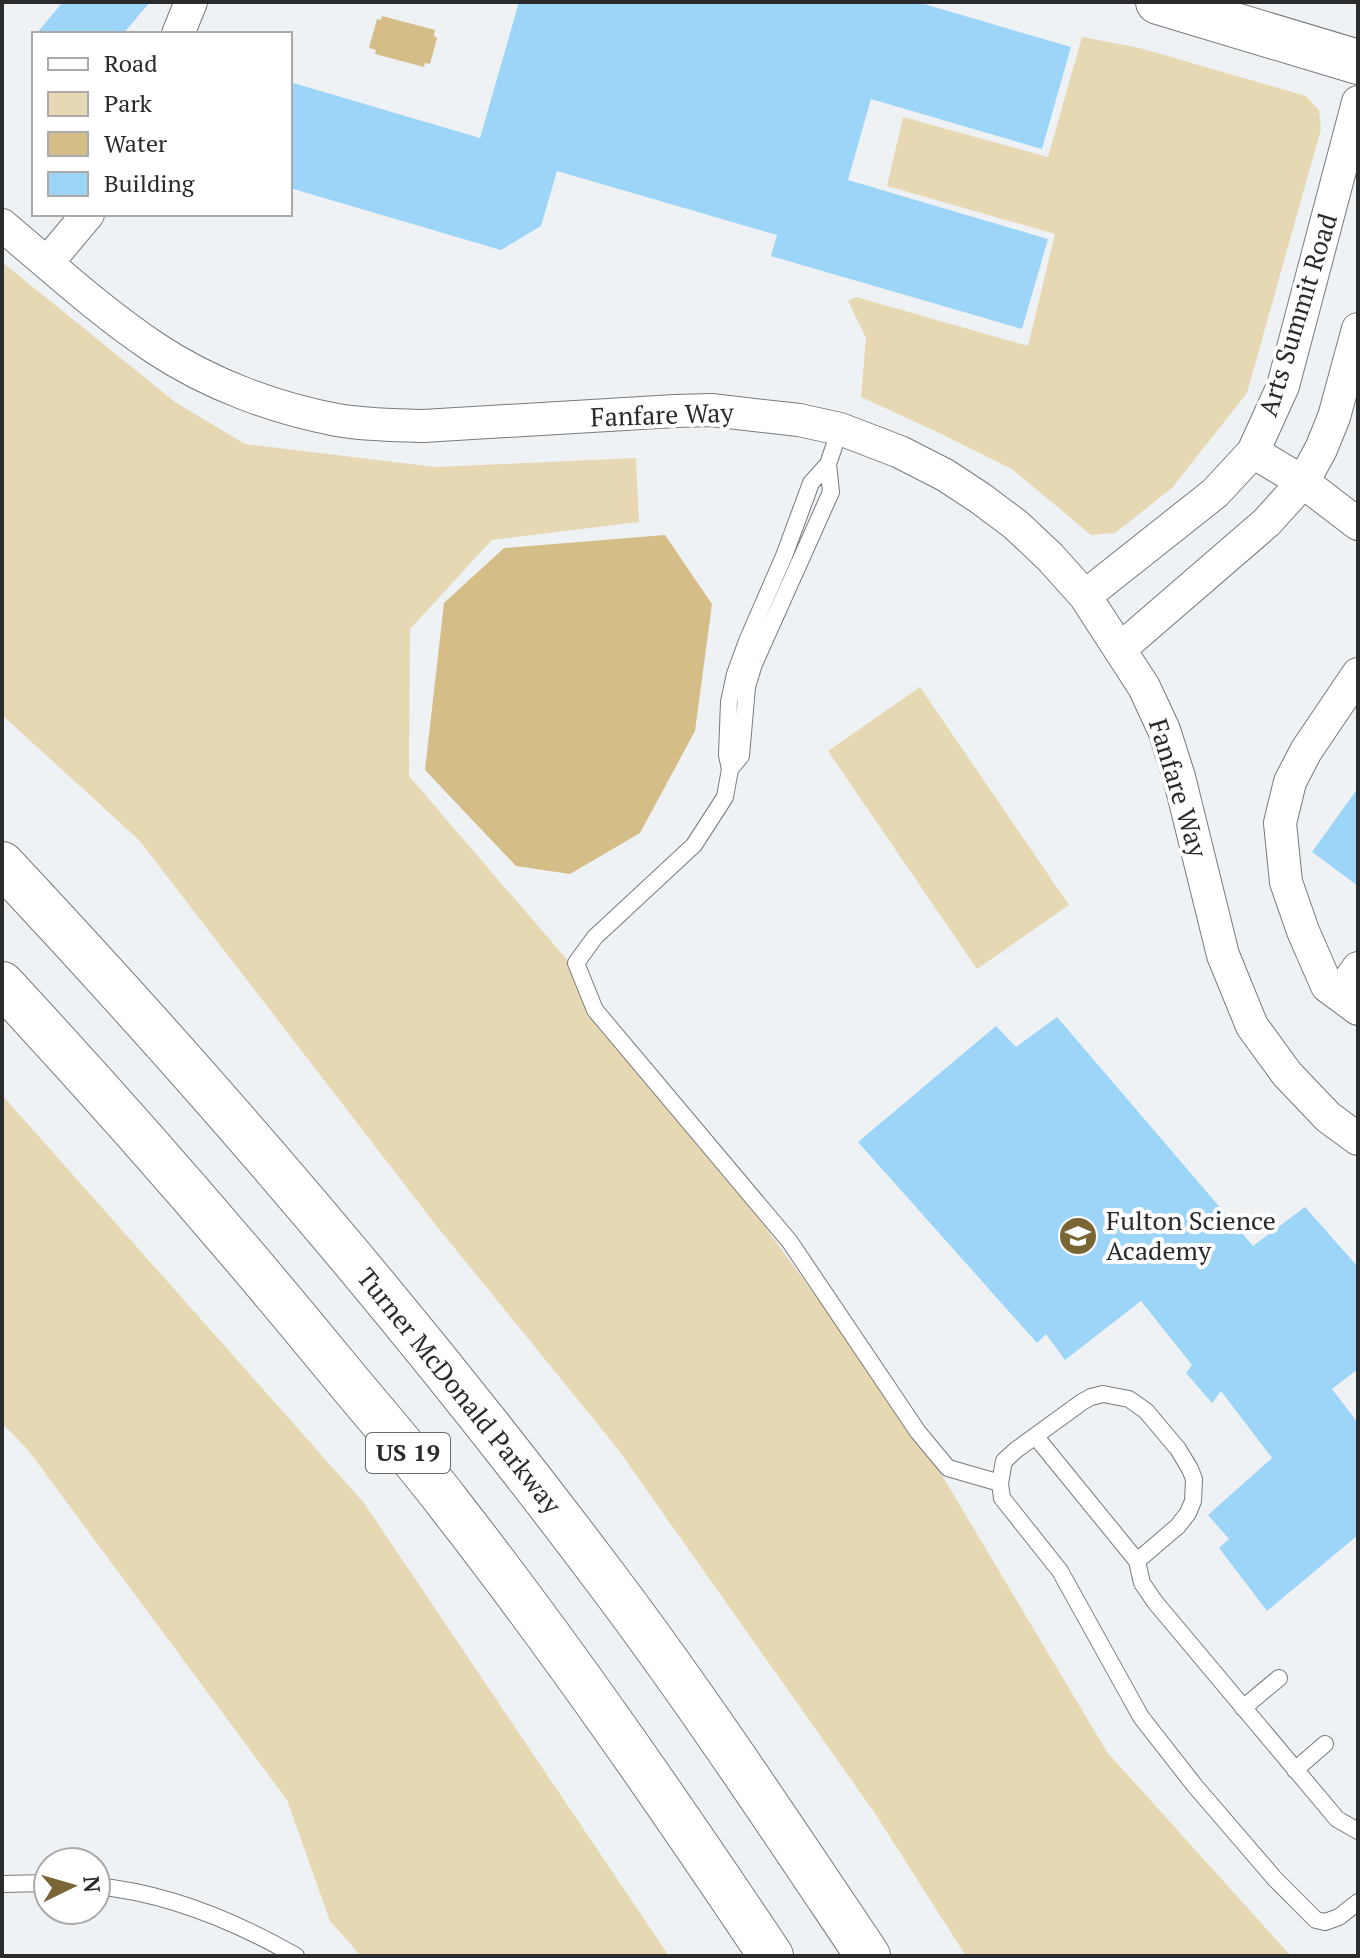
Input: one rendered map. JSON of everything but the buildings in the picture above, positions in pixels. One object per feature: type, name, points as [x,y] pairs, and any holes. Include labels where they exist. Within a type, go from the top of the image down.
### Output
[{"type":"main road","points":[[1158,2],[1358,62]]},
{"type":"main road","name":"Turner McDonald Parkway","points":[[2,864],[216,1098],[410,1328],[508,1450],[606,1578],[700,1709],[868,1956]]},
{"type":"main road","name":"US 19","points":[[2,984],[229,1237],[448,1502],[625,1743],[771,1956]]},
{"type":"street","points":[[179,32],[191,2]]},
{"type":"street","name":"Arts Summit Road","points":[[1085,596],[1215,493],[1253,452],[1283,386],[1358,102]]},
{"type":"street","points":[[47,263],[86,216]]},
{"type":"street","name":"Fanfare Way","points":[[2,225],[156,349],[198,373],[291,409],[338,420],[423,426],[711,410],[799,420],[840,429],[900,452],[945,475],[980,498],[1016,525],[1085,596],[1144,687],[1164,730],[1182,791],[1223,955],[1252,1026],[1287,1074],[1328,1117],[1358,1139]]},
{"type":"street","points":[[1120,649],[1267,522],[1303,482],[1334,417],[1358,329]]},
{"type":"street","points":[[1253,452],[1303,482],[1358,524]]},
{"type":"street","points":[[1358,674],[1306,751],[1290,782],[1280,823],[1286,882],[1327,986],[1348,1002],[1358,968]]},
{"type":"lane","points":[[840,429],[828,464],[811,483],[735,674],[729,702],[727,755],[730,769],[725,797],[694,845],[595,937],[576,963],[595,1010],[790,1242],[918,1432],[948,1468],[1000,1483]]},
{"type":"lane","points":[[1137,1561],[1178,1526],[1188,1513],[1193,1501],[1194,1479],[1178,1449],[1146,1411],[1123,1397],[1103,1394],[1082,1402],[1004,1461],[1000,1483],[1002,1498],[1060,1571],[1141,1717],[1275,1879],[1316,1920],[1325,1922],[1339,1917],[1358,1902]]},
{"type":"lane","points":[[1036,1437],[1137,1561],[1142,1583],[1155,1602],[1337,1819],[1358,1831]]},
{"type":"lane","points":[[1243,1708],[1279,1678]]},
{"type":"lane","points":[[1295,1770],[1325,1744]]},
{"type":"lane","points":[[2,1884],[32,1883]]},
{"type":"lane","points":[[112,1889],[195,1909],[246,1930],[296,1956]]},
{"type":"green space","points":[[1082,37],[1140,48],[1306,96],[1319,110],[1321,129],[1247,393],[1172,488],[1115,533],[1091,535],[1012,469],[861,397],[866,338],[848,301],[856,297],[1028,346],[1055,234],[887,186],[903,117],[1048,157]]},
{"type":"green space","points":[[2,262],[175,402],[245,444],[435,467],[636,458],[639,522],[492,540],[410,629],[409,776],[575,969],[918,1435],[1107,1752],[1291,1956],[966,1956],[874,1812],[617,1448],[435,1224],[139,840],[2,715]]},
{"type":"green space","points":[[920,687],[1069,905],[977,969],[828,751]]},
{"type":"green space","points":[[2,1095],[364,1503],[669,1956],[361,1956],[330,1921],[287,1800],[28,1450],[2,1423]]},
{"type":"water","points":[[382,16],[435,30],[434,36],[437,38],[430,64],[425,63],[424,67],[375,54],[376,50],[369,48],[377,19],[381,20]]},
{"type":"water","points":[[665,535],[712,604],[695,731],[640,833],[570,874],[516,866],[425,770],[444,603],[504,548]]},
{"type":"place","name":"Fulton Science Academy","points":[[1078,1236]]}]
